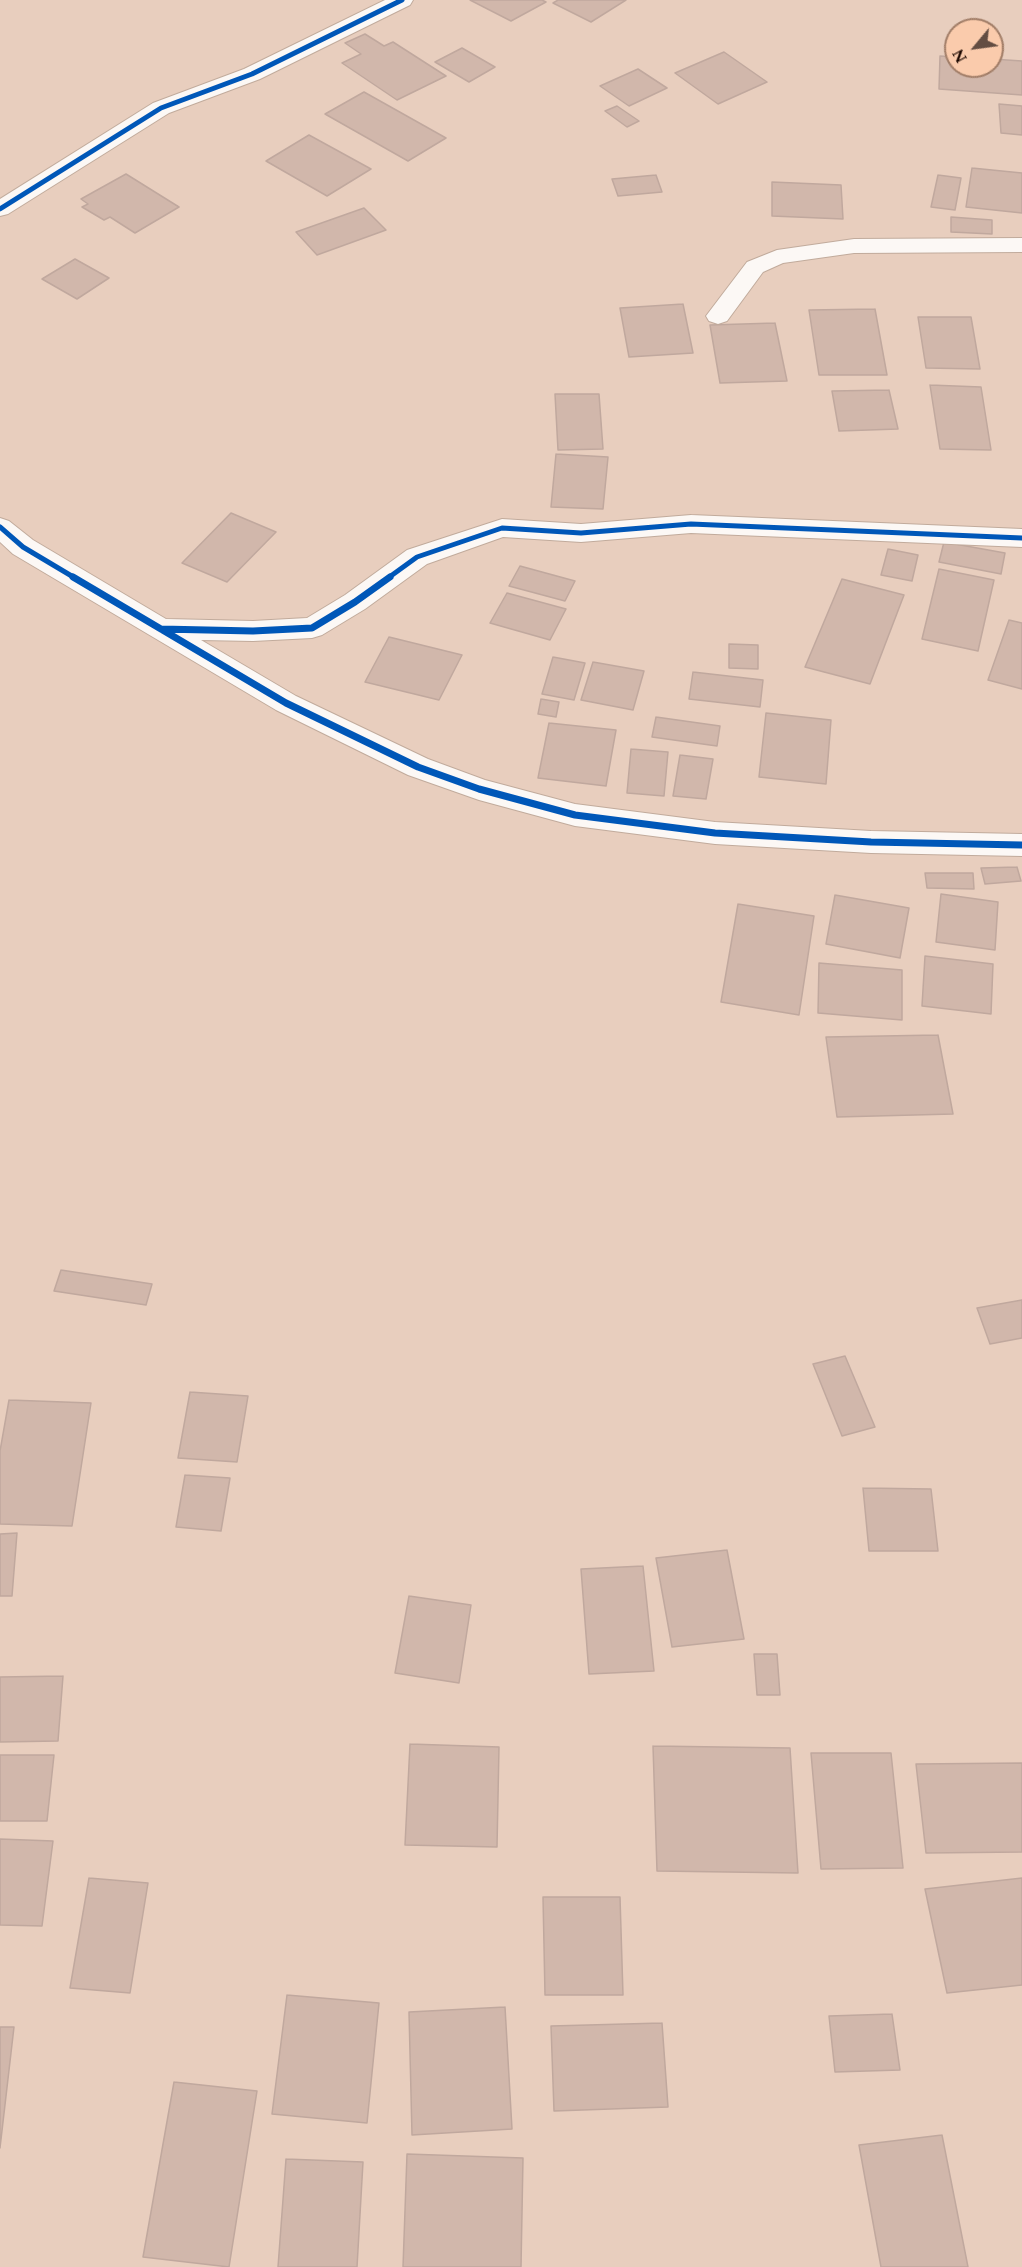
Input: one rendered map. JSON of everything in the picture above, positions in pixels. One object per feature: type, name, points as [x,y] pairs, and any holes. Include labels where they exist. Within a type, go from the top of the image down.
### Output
[{"type":"street","points":[[0,209],[161,108],[252,74],[402,0]]},
{"type":"street","points":[[718,316],[755,267],[777,257],[854,246],[1022,245]]},
{"type":"street","points":[[158,628],[253,631],[312,628],[355,602],[417,557],[502,528],[581,532],[691,524],[1022,538]]},
{"type":"street","points":[[0,527],[23,546],[286,703],[418,767],[531,804],[575,815],[715,833],[871,842],[1022,845]]},
{"type":"building","points":[[470,0],[542,0],[546,2],[511,21]]},
{"type":"building","points":[[558,0],[626,0],[591,22],[553,3]]},
{"type":"building","points":[[365,34],[384,46],[393,42],[446,76],[397,100],[342,63],[361,54],[345,43]]},
{"type":"building","points":[[462,48],[495,67],[469,82],[435,62]]},
{"type":"building","points":[[724,52],[767,82],[718,104],[675,73]]},
{"type":"building","points":[[940,56],[944,56],[944,78],[1004,78],[1004,60],[1022,61],[1022,95],[939,89]]},
{"type":"building","points":[[638,69],[667,88],[629,106],[600,86]]},
{"type":"building","points":[[364,92],[446,138],[408,161],[325,114]]},
{"type":"building","points":[[999,104],[1022,106],[1022,135],[1001,133]]},
{"type":"building","points":[[617,106],[639,121],[627,127],[605,111]]},
{"type":"building","points":[[309,135],[371,169],[327,196],[266,161]]},
{"type":"building","points":[[972,168],[1022,173],[1022,213],[966,207]]},
{"type":"building","points":[[126,174],[179,207],[135,233],[110,217],[104,220],[82,207],[88,204],[81,199]]},
{"type":"building","points":[[656,175],[662,192],[618,196],[612,179]]},
{"type":"building","points":[[938,175],[961,178],[955,210],[931,207]]},
{"type":"building","points":[[772,182],[841,185],[843,219],[772,216]]},
{"type":"building","points":[[364,208],[386,230],[317,255],[296,232]]},
{"type":"building","points":[[951,217],[992,220],[992,234],[951,232]]},
{"type":"building","points":[[75,259],[109,278],[77,299],[42,279]]},
{"type":"building","points":[[683,304],[693,353],[629,357],[620,308]]},
{"type":"building","points":[[875,309],[887,375],[819,375],[809,310]]},
{"type":"building","points":[[918,317],[971,317],[980,369],[926,368]]},
{"type":"building","points":[[775,323],[787,381],[720,383],[710,325]]},
{"type":"building","points":[[930,385],[981,387],[991,450],[940,449]]},
{"type":"building","points":[[889,390],[898,429],[839,431],[832,391]]},
{"type":"building","points":[[555,394],[599,394],[603,449],[558,450]]},
{"type":"building","points":[[556,454],[608,457],[603,509],[551,507]]},
{"type":"building","points":[[231,513],[276,532],[227,582],[182,563]]},
{"type":"building","points":[[944,542],[1005,553],[1001,574],[939,562]]},
{"type":"building","points":[[888,549],[918,555],[912,581],[881,575]]},
{"type":"building","points":[[520,566],[575,581],[565,601],[509,586]]},
{"type":"building","points":[[939,569],[994,580],[978,651],[922,639]]},
{"type":"building","points":[[842,579],[904,595],[870,684],[805,667]]},
{"type":"building","points":[[507,593],[566,609],[550,640],[490,623]]},
{"type":"building","points":[[1009,620],[1022,623],[1022,689],[988,680]]},
{"type":"building","points":[[389,637],[462,655],[439,700],[365,682]]},
{"type":"building","points":[[729,644],[758,645],[758,669],[729,668]]},
{"type":"building","points":[[553,657],[585,663],[574,700],[542,694]]},
{"type":"building","points":[[593,662],[644,671],[633,710],[581,700]]},
{"type":"building","points":[[693,672],[763,680],[760,707],[689,699]]},
{"type":"building","points":[[541,699],[559,702],[556,717],[538,714]]},
{"type":"building","points":[[766,713],[831,720],[826,784],[759,777]]},
{"type":"building","points":[[656,717],[720,726],[717,746],[652,737]]},
{"type":"building","points":[[549,723],[616,730],[606,786],[538,778]]},
{"type":"building","points":[[631,749],[668,752],[664,796],[627,793]]},
{"type":"building","points":[[680,755],[713,759],[706,799],[673,796]]},
{"type":"building","points":[[1017,867],[1021,881],[985,884],[981,868]]},
{"type":"building","points":[[925,873],[973,873],[974,889],[927,888]]},
{"type":"building","points":[[941,894],[998,902],[995,950],[936,942]]},
{"type":"building","points":[[835,895],[909,908],[900,958],[826,944]]},
{"type":"building","points":[[738,904],[814,916],[799,1015],[721,1002]]},
{"type":"building","points":[[925,956],[993,964],[991,1014],[922,1006]]},
{"type":"building","points":[[819,963],[902,970],[902,1020],[818,1013]]},
{"type":"building","points":[[938,1035],[953,1114],[837,1117],[826,1037]]},
{"type":"building","points":[[61,1270],[152,1284],[146,1305],[54,1291]]},
{"type":"building","points":[[1022,1300],[1022,1338],[990,1344],[977,1308]]},
{"type":"building","points":[[845,1356],[875,1427],[842,1436],[813,1364]]},
{"type":"building","points":[[190,1392],[248,1396],[237,1462],[178,1458]]},
{"type":"building","points":[[9,1400],[91,1403],[72,1526],[0,1524],[0,1451]]},
{"type":"building","points":[[185,1475],[230,1478],[221,1531],[176,1527]]},
{"type":"building","points":[[863,1488],[931,1489],[938,1551],[869,1551]]},
{"type":"building","points":[[17,1533],[12,1596],[0,1596],[0,1534]]},
{"type":"building","points":[[727,1550],[744,1639],[672,1647],[656,1558]]},
{"type":"building","points":[[643,1566],[654,1671],[589,1674],[581,1569]]},
{"type":"building","points":[[409,1596],[471,1605],[459,1683],[395,1673]]},
{"type":"building","points":[[754,1654],[777,1654],[780,1695],[757,1695]]},
{"type":"building","points":[[63,1676],[58,1741],[0,1742],[0,1677]]},
{"type":"building","points":[[410,1744],[499,1747],[497,1847],[405,1845]]},
{"type":"building","points":[[653,1746],[790,1748],[798,1873],[657,1871]]},
{"type":"building","points":[[811,1753],[891,1753],[903,1868],[821,1869]]},
{"type":"building","points":[[0,1755],[54,1755],[47,1821],[0,1821]]},
{"type":"building","points":[[1022,1763],[1022,1852],[926,1853],[916,1764]]},
{"type":"building","points":[[0,1839],[53,1841],[42,1926],[0,1925]]},
{"type":"building","points":[[89,1878],[148,1883],[130,1993],[70,1988]]},
{"type":"building","points":[[1022,1878],[1022,1985],[947,1993],[925,1889]]},
{"type":"building","points":[[543,1897],[620,1897],[623,1995],[545,1995]]},
{"type":"building","points":[[287,1995],[379,2003],[367,2123],[272,2114]]},
{"type":"building","points":[[505,2007],[512,2129],[412,2135],[409,2012]]},
{"type":"building","points":[[892,2014],[900,2070],[835,2072],[829,2016]]},
{"type":"building","points":[[662,2023],[668,2107],[554,2111],[551,2026]]},
{"type":"building","points":[[0,2027],[14,2027],[0,2148]]},
{"type":"building","points":[[174,2082],[257,2091],[229,2267],[143,2257]]},
{"type":"building","points":[[942,2135],[968,2267],[881,2267],[859,2145]]},
{"type":"building","points":[[407,2154],[523,2158],[521,2267],[403,2267]]},
{"type":"building","points":[[286,2159],[363,2162],[357,2267],[278,2267]]},
{"type":"cycle path","points":[[0,209],[161,108],[252,74],[402,0]]},
{"type":"cycle path","points":[[161,629],[253,631],[312,628],[355,602],[417,557],[502,528],[581,533],[691,524],[1022,538]]},
{"type":"cycle path","points":[[0,527],[23,547],[286,703],[418,767],[479,789],[575,815],[715,833],[871,842],[1022,845]]}]
